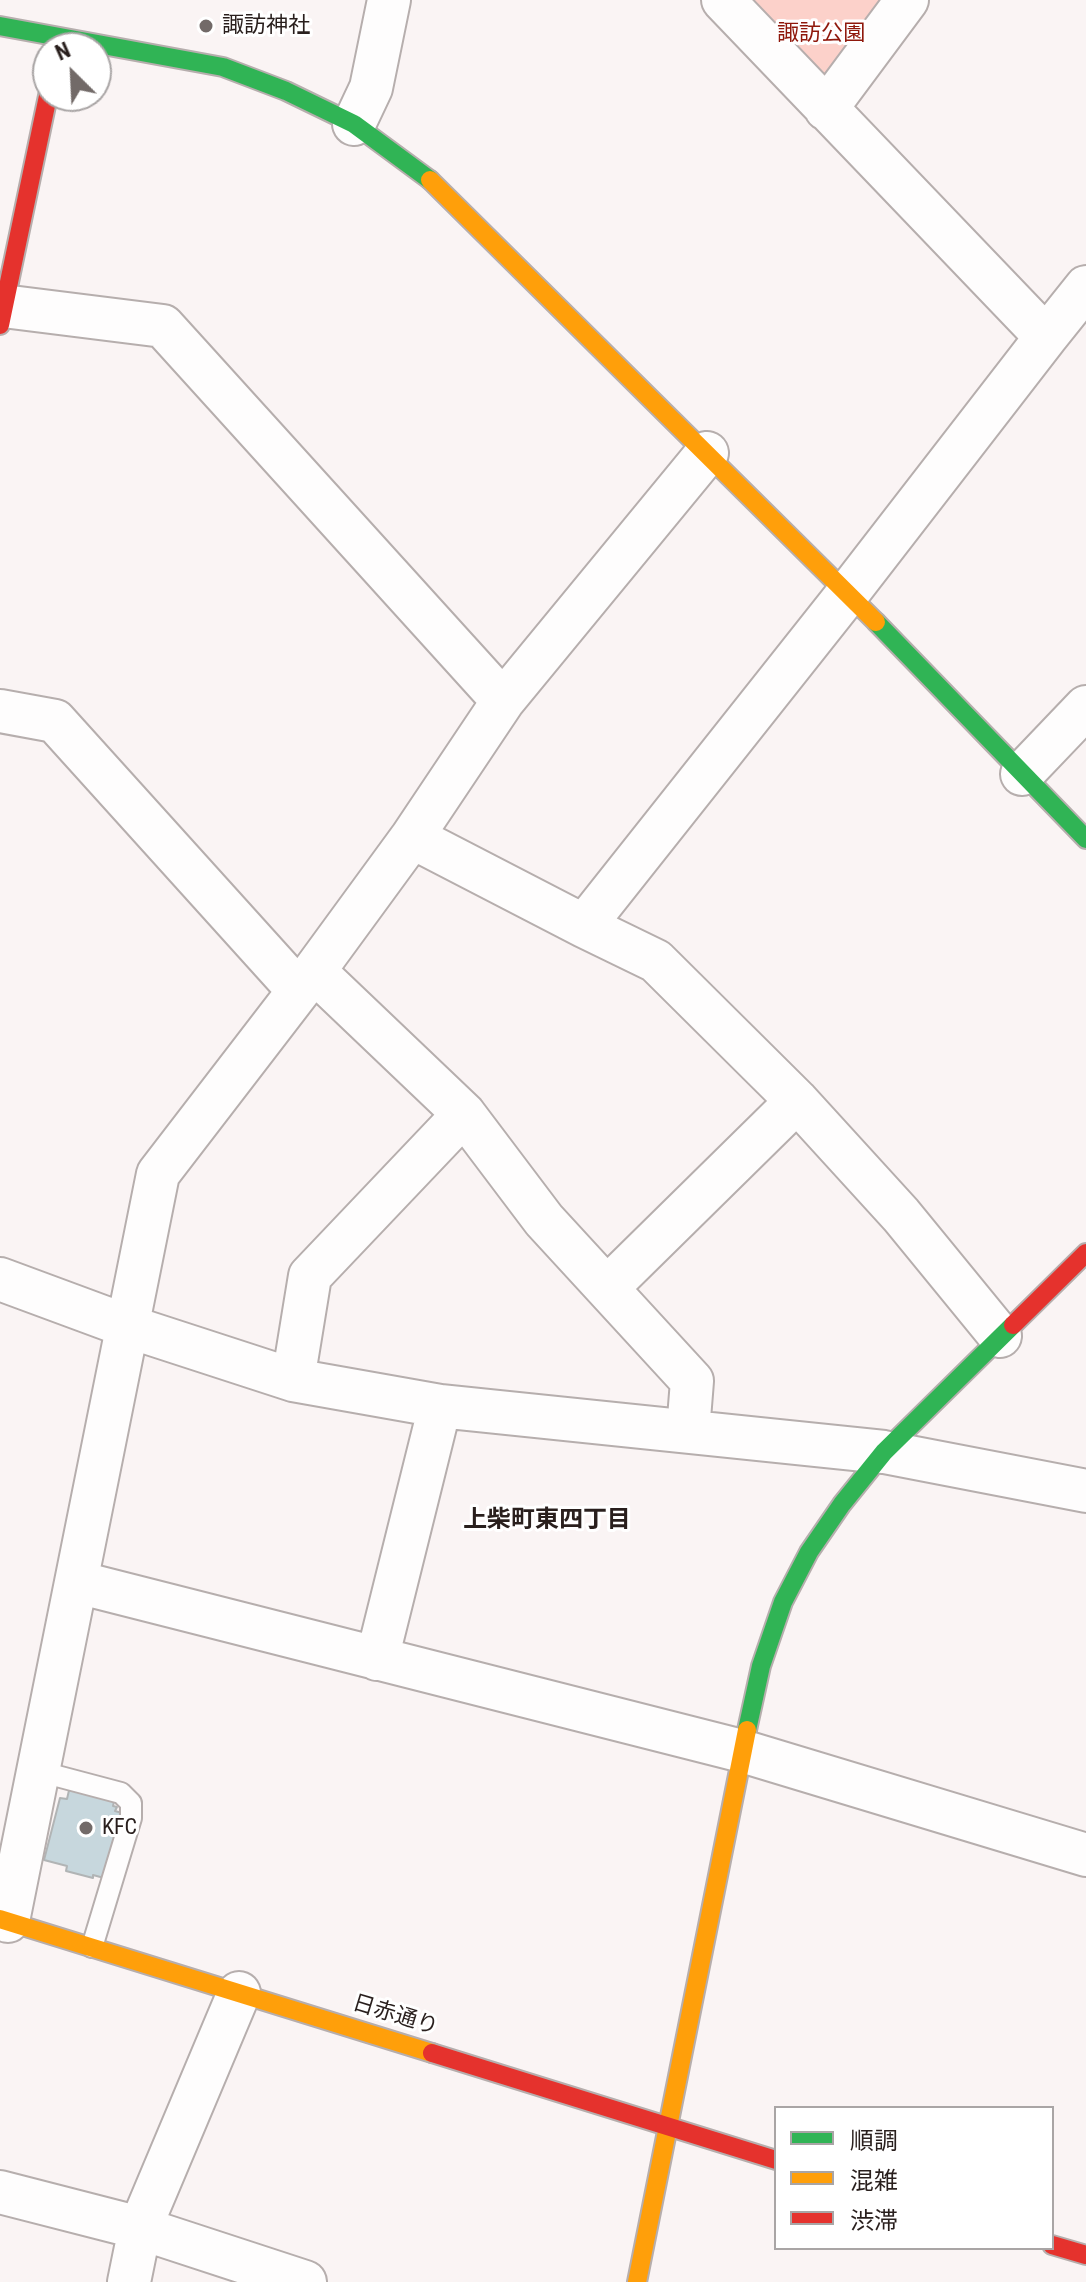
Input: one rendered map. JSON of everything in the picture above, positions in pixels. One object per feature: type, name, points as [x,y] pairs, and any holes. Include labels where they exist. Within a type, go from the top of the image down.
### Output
[{"type":"street","points":[[354,124],[371,88],[389,0]]},
{"type":"street","points":[[723,0],[1046,337]]},
{"type":"street","points":[[826,109],[907,0]]},
{"type":"street","points":[[0,26],[33,32]]},
{"type":"street","points":[[112,46],[223,67],[286,91],[354,124],[423,173],[848,593],[1086,839]]},
{"type":"street","points":[[45,112],[2,316],[163,326],[503,701]]},
{"type":"street","points":[[584,926],[1086,287]]},
{"type":"street","points":[[4,1920],[38,1771],[158,1174],[412,837],[503,701],[707,453]]},
{"type":"street","points":[[1022,774],[1086,707]]},
{"type":"street","points":[[0,711],[55,721],[306,981],[464,1114],[544,1220],[692,1381],[688,1431]]},
{"type":"street","points":[[412,837],[656,961],[797,1101],[901,1215],[1000,1336]]},
{"type":"street","points":[[607,1288],[797,1101]]},
{"type":"street","points":[[293,1380],[310,1276],[464,1114]]},
{"type":"street","points":[[637,2282],[742,1751],[761,1666],[783,1602],[817,1540],[884,1452],[1086,1253]]},
{"type":"street","points":[[0,1279],[127,1326],[293,1380],[440,1406],[884,1452],[1086,1491]]},
{"type":"street","points":[[377,1659],[440,1406]]},
{"type":"street","points":[[77,1582],[742,1751],[1086,1855]]},
{"type":"street","name":"日赤通り","points":[[4,1920],[774,2159]]},
{"type":"street","points":[[129,2282],[140,2228],[239,1993]]},
{"type":"street","points":[[0,2192],[140,2228],[305,2282]]},
{"type":"street","points":[[1054,2246],[1086,2255]]},
{"type":"lane","points":[[38,1771],[121,1793],[131,1803],[132,1815],[92,1947]]},
{"type":"green space","name":"諏訪公園","points":[[742,0],[891,0],[833,77],[814,77]]},
{"type":"building","name":"KFC","points":[[70,1786],[115,1797],[115,1811],[122,1813],[104,1878],[66,1871],[67,1866],[44,1860],[60,1798],[67,1799]]},
{"type":"traffic: fast","points":[[0,26],[223,67],[286,91],[354,124],[430,180]]},
{"type":"traffic: fast","points":[[876,622],[1086,839]]},
{"type":"traffic: fast","points":[[747,1730],[761,1666],[783,1602],[809,1552],[884,1452],[1013,1325]]},
{"type":"traffic: slow","points":[[430,180],[876,622]]},
{"type":"traffic: slow","points":[[637,2282],[747,1730]]},
{"type":"traffic: slow","points":[[0,1919],[432,2053]]},
{"type":"traffic: jam","points":[[0,325],[45,112]]},
{"type":"traffic: jam","points":[[1013,1325],[1086,1253]]},
{"type":"traffic: jam","points":[[432,2053],[774,2159]]},
{"type":"traffic: jam","points":[[1054,2246],[1086,2255]]},
{"type":"place","name":"諏訪神社","points":[[206,26]]},
{"type":"place","name":"KFC","points":[[86,1828]]},
{"type":"district","name":"上柴町東四丁目","points":[[547,1521]]}]
